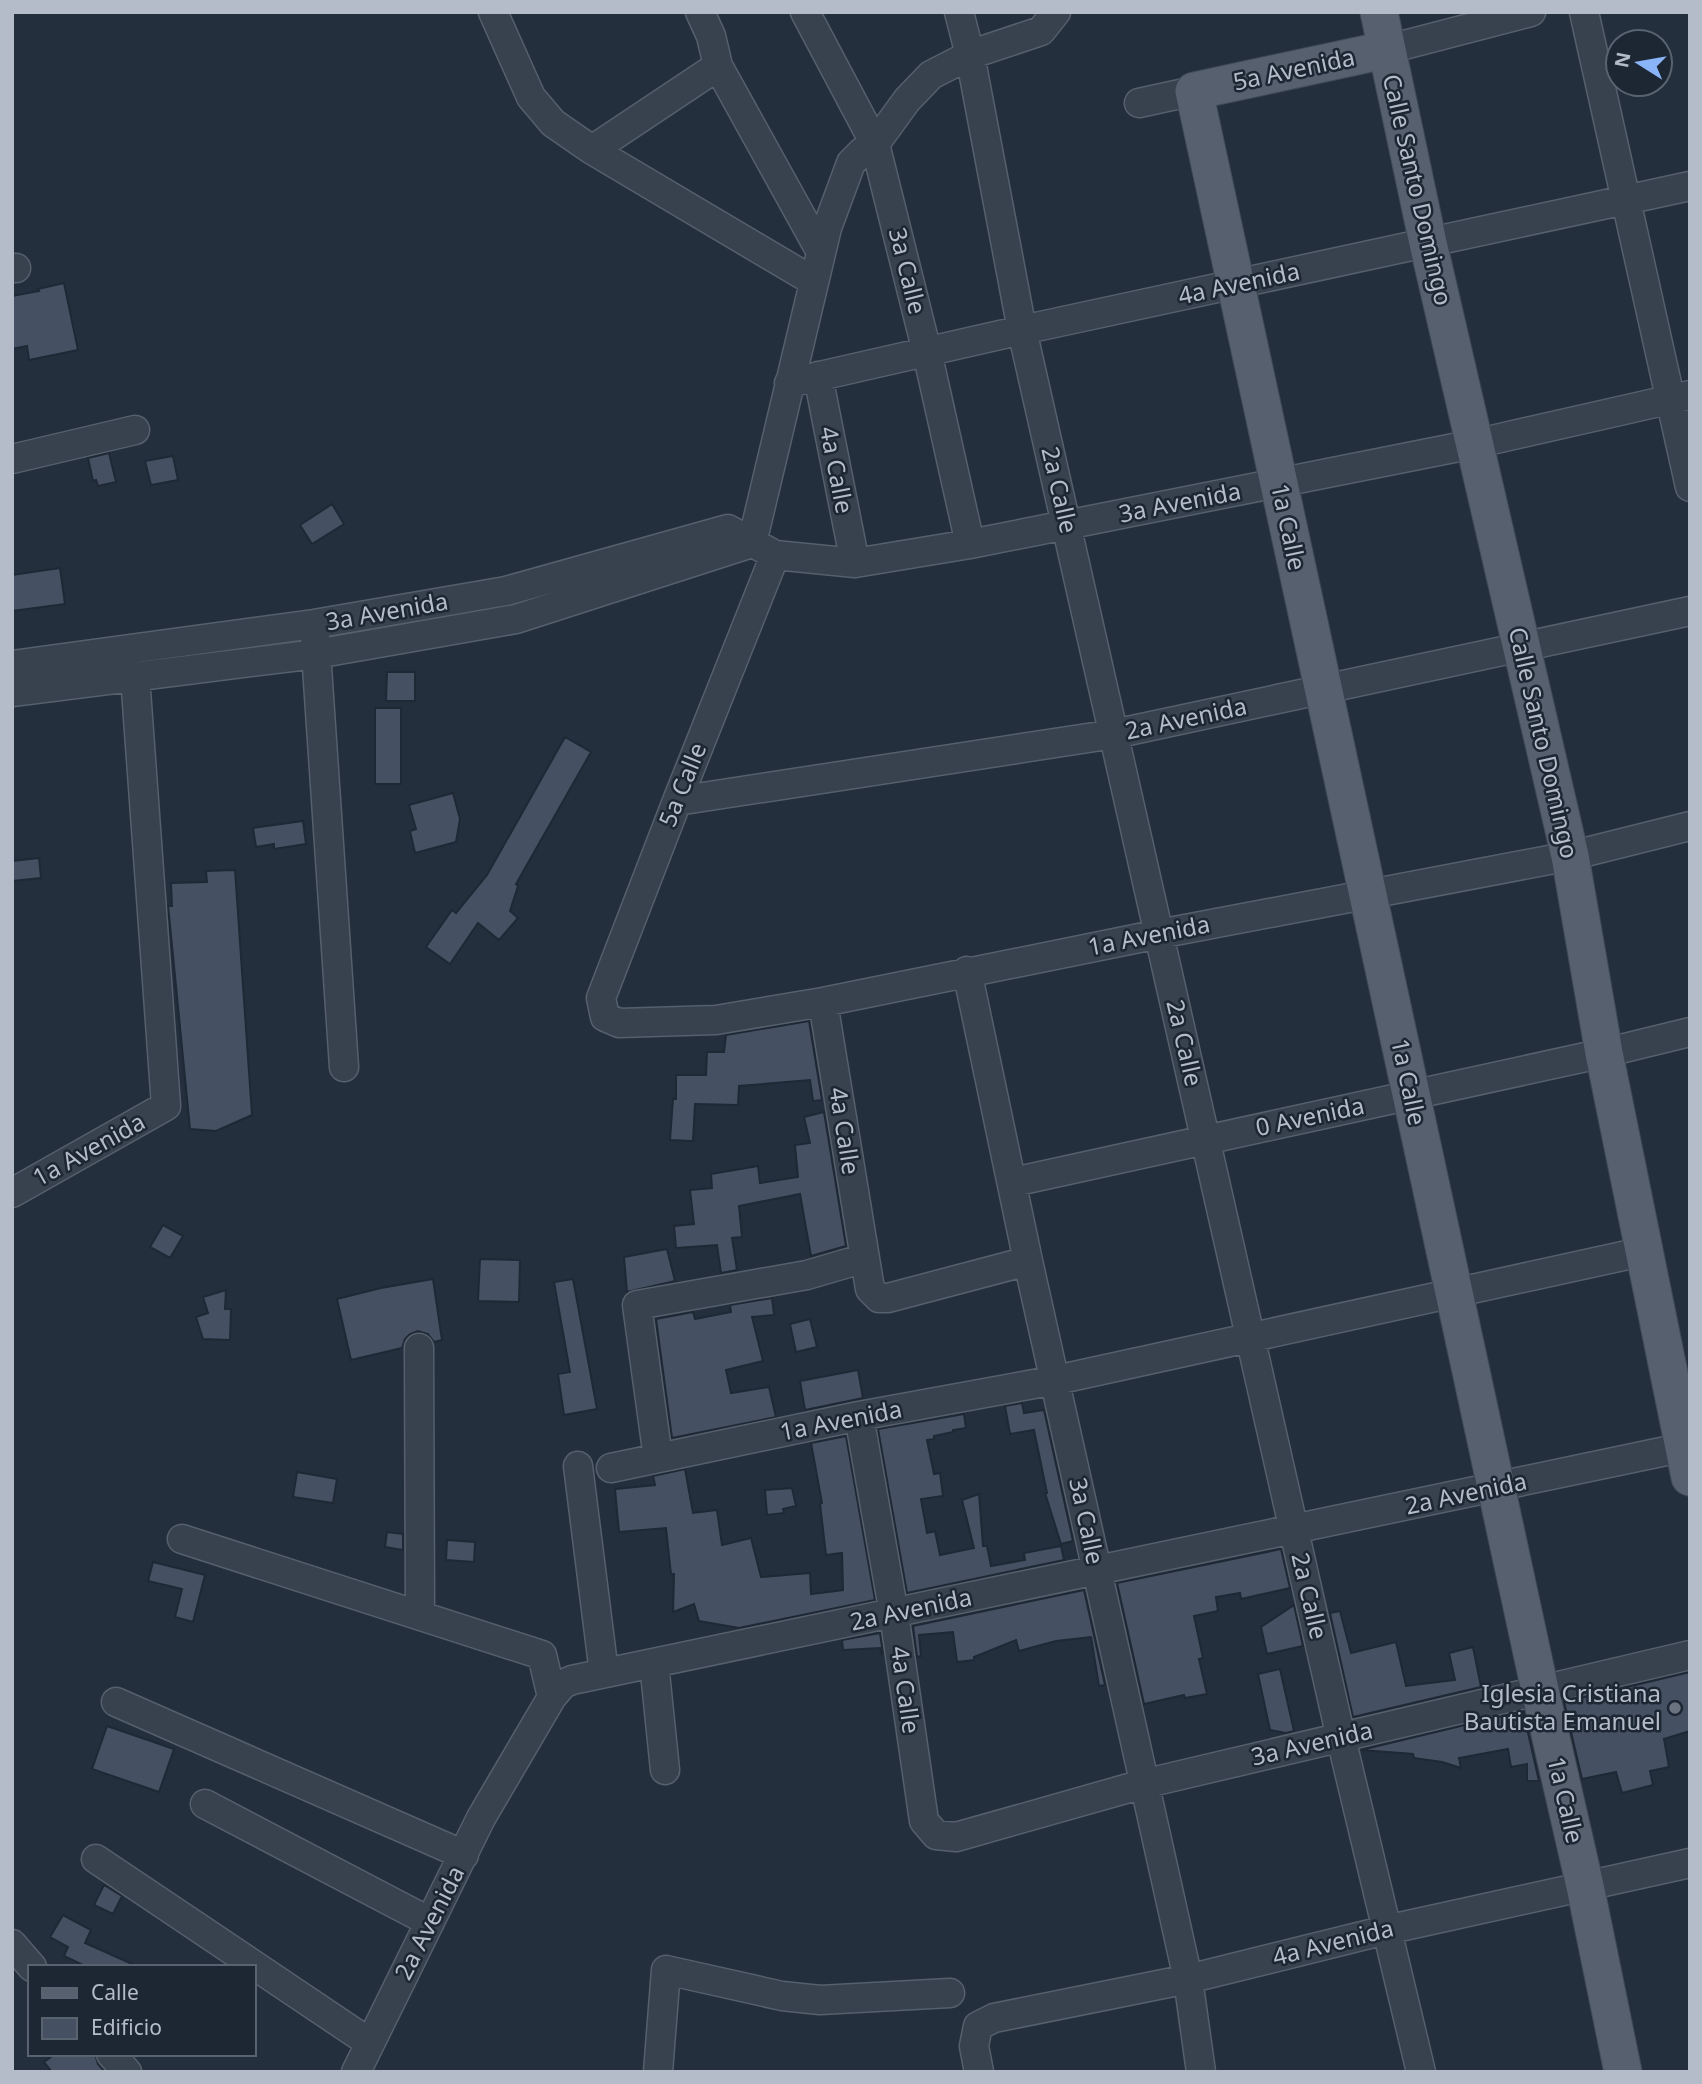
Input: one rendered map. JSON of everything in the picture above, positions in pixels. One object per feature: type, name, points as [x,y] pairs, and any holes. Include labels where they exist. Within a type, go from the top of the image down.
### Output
[{"type":"main road","name":"Calle Santo Domingo","points":[[1379,12],[1428,243],[1570,856],[1604,1053],[1688,1457]]},
{"type":"main road","name":"5a Avenida","points":[[1194,91],[1385,50]]},
{"type":"main road","name":"1a Calle","points":[[1194,91],[1540,1690],[1585,1886],[1623,2072]]},
{"type":"street","points":[[493,12],[531,97],[553,123],[592,150],[813,281]]},
{"type":"street","points":[[700,12],[711,36],[719,66],[821,251]]},
{"type":"street","name":"3a Calle","points":[[805,12],[875,144],[927,352],[970,544]]},
{"type":"street","name":"2a Calle","points":[[958,12],[970,55],[1022,330],[1341,1738],[1421,2072]]},
{"type":"street","name":"5a Calle","points":[[606,1017],[601,998],[677,801],[764,549],[789,383],[827,228],[851,163],[875,144],[907,100],[931,75],[970,55],[1041,31],[1056,12]]},
{"type":"street","name":"5a Avenida","points":[[1385,50],[1531,12]]},
{"type":"street","points":[[1584,12],[1626,200],[1679,397],[1690,487]]},
{"type":"street","points":[[592,150],[719,66]]},
{"type":"street","name":"5a Avenida","points":[[1139,103],[1194,91]]},
{"type":"street","name":"4a Avenida","points":[[789,383],[1690,186]]},
{"type":"street","name":"4a Calle","points":[[818,376],[855,563]]},
{"type":"street","name":"3a Avenida","points":[[13,670],[506,592],[728,529],[764,549],[855,563],[970,544],[1279,484],[1474,444],[1679,397]]},
{"type":"street","points":[[12,459],[135,430]]},
{"type":"street","name":"3a Avenida","points":[[13,670],[135,676],[316,654],[516,619],[764,549]]},
{"type":"street","name":"2a Avenida","points":[[677,801],[1114,734],[1690,611]]},
{"type":"street","points":[[314,624],[344,1067]]},
{"type":"street","name":"1a Avenida","points":[[12,1193],[166,1106],[135,676]]},
{"type":"street","name":"1a Avenida","points":[[606,1017],[620,1023],[716,1020],[823,1002],[967,971],[1570,856],[1690,827]]},
{"type":"street","name":"3a Calle","points":[[967,971],[1028,1261],[1188,1979],[1201,2072]]},
{"type":"street","name":"4a Calle","points":[[823,1002],[870,1289],[879,1298],[888,1298],[1028,1261]]},
{"type":"street","name":"0 Avenida","points":[[1013,1182],[1690,1032]]},
{"type":"street","name":"1a Avenida","points":[[611,1468],[859,1416],[1056,1380],[1646,1251]]},
{"type":"street","points":[[658,1458],[637,1305],[807,1275],[865,1258]]},
{"type":"street","points":[[419,1348],[420,1614]]},
{"type":"street","name":"4a Calle","points":[[859,1416],[894,1614],[924,1821],[936,1835]]},
{"type":"street","name":"2a Avenida","points":[[356,2072],[481,1818],[552,1697],[563,1684],[604,1673],[1496,1488],[1688,1457]]},
{"type":"street","points":[[579,1466],[604,1673]]},
{"type":"street","points":[[183,1539],[542,1655],[552,1697]]},
{"type":"street","name":"3a Avenida","points":[[936,1835],[956,1837],[1143,1784],[1690,1655]]},
{"type":"street","points":[[654,1663],[665,1770]]},
{"type":"street","points":[[116,1702],[464,1855]]},
{"type":"street","points":[[205,1804],[430,1922]]},
{"type":"street","points":[[96,1859],[254,1965]]},
{"type":"street","name":"4a Avenida","points":[[979,2072],[974,2046],[978,2026],[994,2018],[1188,1979],[1386,1930],[1690,1863]]},
{"type":"street","points":[[12,1944],[30,1965]]},
{"type":"street","points":[[256,1966],[370,2043]]},
{"type":"street","points":[[658,2072],[666,1970],[782,1996],[820,2000],[950,1993]]},
{"type":"street","points":[[113,2056],[127,2072]]},
{"type":"building","points":[[64,283],[78,350],[29,360],[27,346],[12,349],[12,296]]},
{"type":"building","points":[[109,453],[116,482],[98,486],[96,480],[93,481],[88,458]]},
{"type":"building","points":[[173,456],[178,480],[151,485],[145,461]]},
{"type":"building","points":[[332,504],[344,524],[312,544],[300,525]]},
{"type":"building","points":[[60,568],[65,604],[12,611],[12,575]]},
{"type":"building","points":[[387,672],[415,672],[415,701],[386,701]]},
{"type":"building","points":[[375,708],[401,708],[401,784],[375,784]]},
{"type":"building","points":[[565,737],[591,752],[516,884],[518,886],[510,911],[518,918],[499,940],[478,923],[450,964],[426,947],[452,910],[456,913],[487,875]]},
{"type":"building","points":[[453,793],[460,819],[456,842],[415,853],[410,831],[416,829],[409,805]]},
{"type":"building","points":[[303,821],[306,844],[274,849],[274,844],[256,847],[253,828]]},
{"type":"building","points":[[39,858],[41,878],[12,881],[12,861]]},
{"type":"building","points":[[235,870],[252,1115],[216,1131],[190,1129],[168,906],[172,906],[171,883],[207,882],[206,871]]},
{"type":"building","points":[[809,1021],[822,1100],[813,1101],[810,1080],[739,1086],[738,1105],[695,1104],[693,1141],[670,1140],[673,1099],[676,1099],[676,1075],[706,1075],[707,1052],[724,1052],[726,1035]]},
{"type":"building","points":[[824,1112],[846,1246],[811,1256],[800,1194],[739,1206],[742,1237],[732,1238],[737,1270],[721,1273],[717,1245],[676,1248],[674,1226],[694,1224],[690,1190],[712,1188],[711,1174],[758,1166],[760,1183],[798,1177],[795,1145],[810,1143],[804,1117]]},
{"type":"building","points":[[163,1225],[183,1236],[170,1258],[150,1247]]},
{"type":"building","points":[[667,1249],[675,1281],[627,1292],[624,1257]]},
{"type":"building","points":[[480,1259],[520,1260],[519,1302],[478,1301]]},
{"type":"building","points":[[433,1279],[442,1340],[434,1342],[428,1334],[418,1331],[405,1339],[402,1348],[351,1360],[337,1299]]},
{"type":"building","points":[[573,1279],[597,1409],[564,1415],[558,1374],[570,1372],[554,1282]]},
{"type":"building","points":[[226,1290],[225,1309],[231,1309],[230,1340],[203,1339],[196,1317],[208,1313],[203,1297]]},
{"type":"building","points":[[772,1298],[774,1315],[752,1317],[763,1361],[726,1370],[731,1393],[769,1387],[776,1417],[672,1438],[656,1319],[693,1312],[695,1319],[731,1312],[730,1305]]},
{"type":"building","points":[[810,1319],[817,1347],[796,1352],[790,1324]]},
{"type":"building","points":[[858,1370],[863,1398],[805,1410],[800,1381]]},
{"type":"building","points":[[1022,1403],[1024,1413],[1044,1410],[1073,1541],[1061,1544],[1045,1493],[1034,1430],[1010,1434],[1005,1406]]},
{"type":"building","points":[[964,1414],[966,1428],[927,1440],[934,1474],[940,1473],[943,1496],[921,1499],[927,1533],[935,1531],[940,1555],[974,1548],[962,1500],[979,1494],[983,1546],[987,1546],[991,1566],[1025,1560],[1024,1553],[1061,1546],[1064,1560],[907,1593],[878,1429]]},
{"type":"building","points":[[846,1436],[875,1600],[739,1628],[699,1621],[694,1604],[673,1612],[674,1574],[671,1574],[666,1528],[619,1532],[615,1489],[655,1485],[653,1476],[685,1469],[693,1513],[717,1510],[722,1545],[751,1538],[761,1577],[810,1573],[811,1594],[843,1590],[842,1553],[826,1555],[822,1503],[811,1443]]},
{"type":"building","points":[[297,1472],[337,1479],[333,1503],[293,1497]]},
{"type":"building","points":[[792,1488],[796,1506],[783,1509],[784,1513],[767,1515],[765,1490]]},
{"type":"building","points":[[387,1532],[403,1534],[403,1550],[385,1547]]},
{"type":"building","points":[[447,1540],[475,1542],[474,1562],[446,1560]]},
{"type":"building","points":[[1281,1549],[1290,1588],[1241,1599],[1240,1593],[1216,1597],[1218,1611],[1194,1616],[1203,1658],[1199,1659],[1207,1694],[1185,1698],[1184,1695],[1144,1704],[1117,1583]]},
{"type":"building","points":[[153,1562],[205,1575],[193,1622],[175,1617],[182,1589],[148,1581]]},
{"type":"building","points":[[1084,1590],[1105,1685],[1099,1686],[1091,1637],[1056,1641],[1019,1651],[1016,1640],[974,1657],[974,1660],[957,1662],[953,1632],[919,1635],[921,1656],[917,1657],[913,1626]]},
{"type":"building","points":[[1294,1605],[1303,1646],[1267,1654],[1261,1627]]},
{"type":"building","points":[[1340,1611],[1351,1653],[1396,1642],[1406,1686],[1455,1680],[1449,1653],[1473,1647],[1481,1687],[1353,1717],[1330,1613]]},
{"type":"building","points":[[880,1633],[883,1654],[880,1648],[843,1650],[842,1640]]},
{"type":"building","points":[[1280,1669],[1294,1731],[1286,1733],[1270,1730],[1258,1674]]},
{"type":"building","points":[[1690,1672],[1690,1731],[1664,1739],[1669,1767],[1650,1771],[1653,1785],[1622,1793],[1616,1772],[1582,1779],[1564,1702]]},
{"type":"building","points":[[1523,1711],[1539,1781],[1527,1781],[1527,1764],[1511,1767],[1508,1749],[1459,1758],[1461,1768],[1414,1758],[1413,1754],[1361,1750]]},
{"type":"building","points":[[107,1726],[174,1749],[159,1792],[92,1769]]},
{"type":"building","points":[[104,1885],[122,1896],[113,1914],[94,1905]]},
{"type":"building","points":[[63,1915],[91,1930],[85,1943],[134,1965],[83,1965],[64,1956],[68,1947],[50,1937]]},
{"type":"building","points":[[52,2056],[96,2056],[105,2072],[52,2072],[44,2062]]},
{"type":"place","name":"Iglesia Cristiana Bautista Emanuel","points":[[1675,1708]]}]
